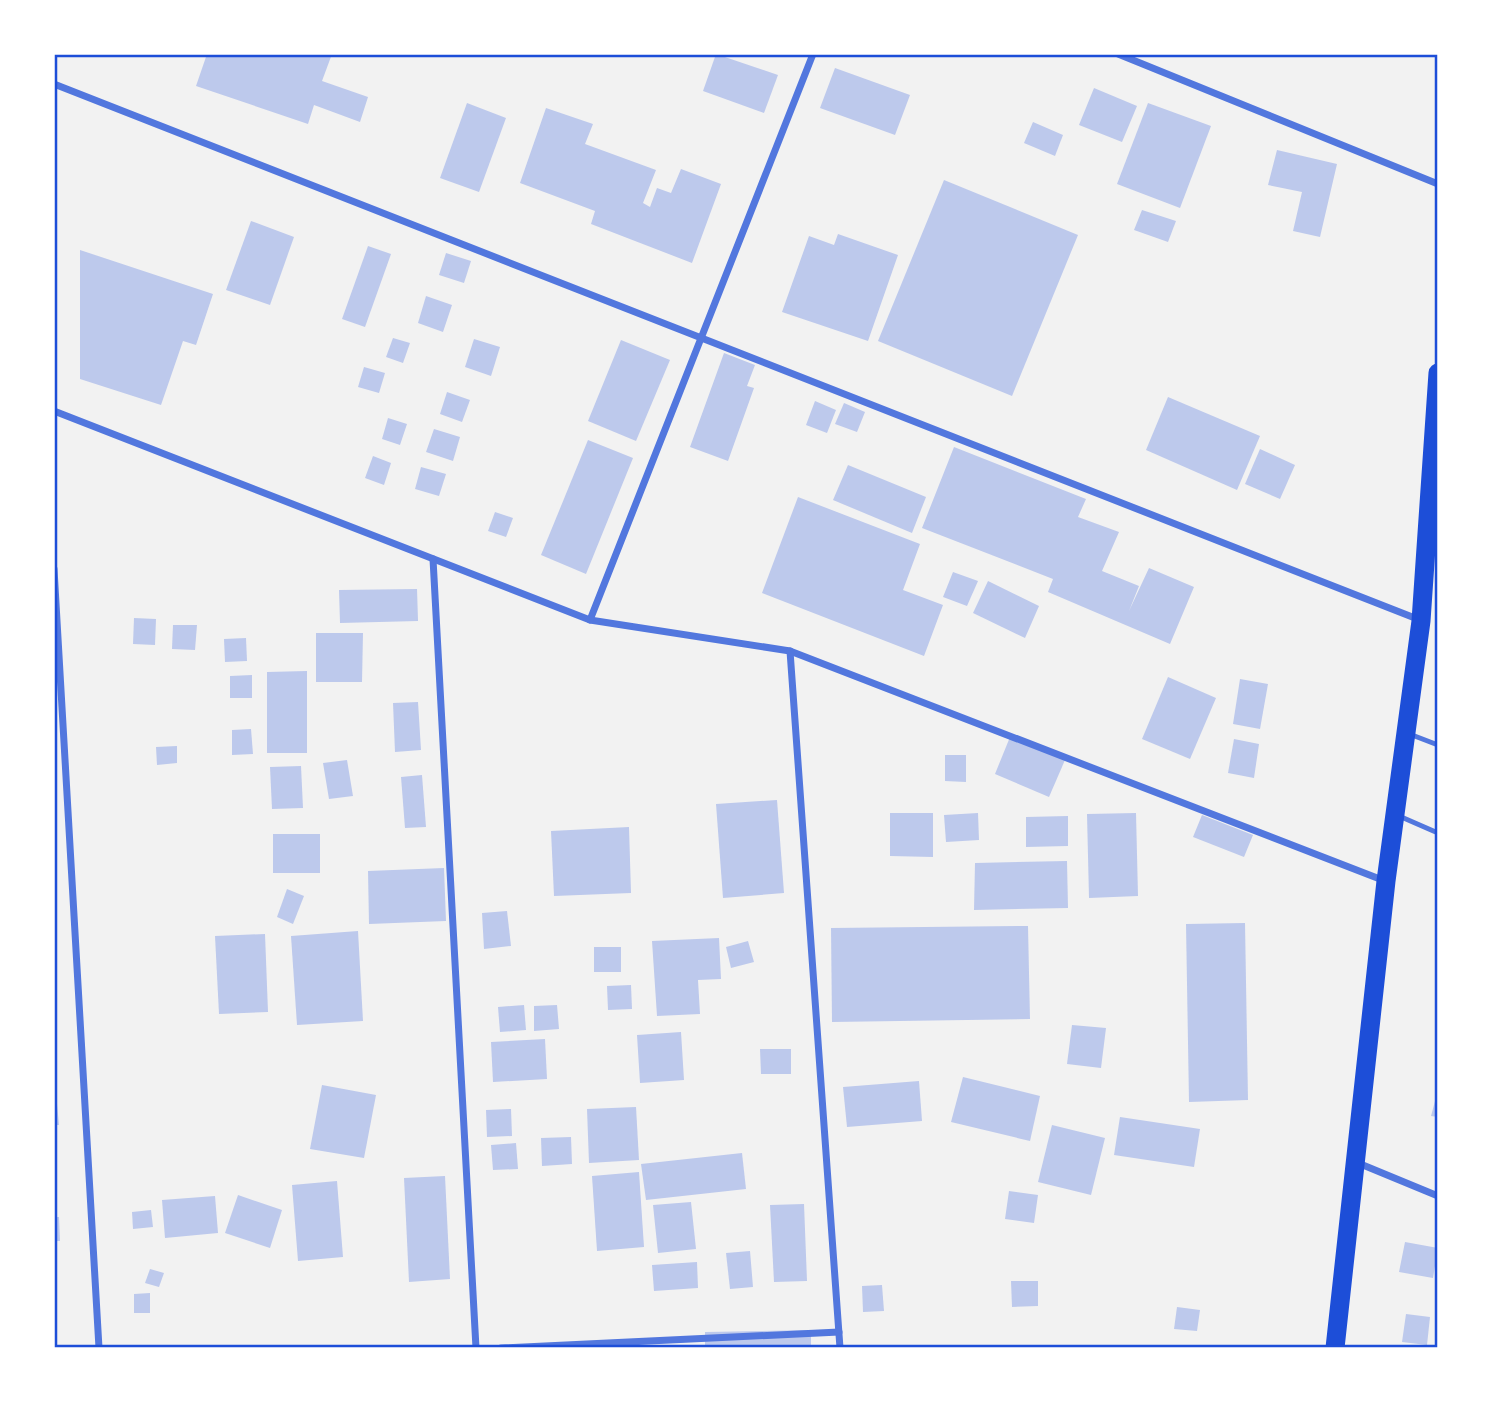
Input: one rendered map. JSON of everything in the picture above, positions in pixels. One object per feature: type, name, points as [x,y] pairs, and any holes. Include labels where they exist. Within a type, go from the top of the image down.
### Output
[{"type":"highway","points":[[1335,1348],[1386,881],[1421,621],[1438,373]]},
{"type":"street","points":[[590,620],[813,54]]},
{"type":"street","points":[[1118,54],[1438,184]]},
{"type":"street","points":[[54,84],[1421,621]]},
{"type":"street","points":[[54,411],[590,620],[790,651],[1386,881]]},
{"type":"street","points":[[433,559],[476,1348]]},
{"type":"street","points":[[54,569],[99,1348]]},
{"type":"street","points":[[790,651],[840,1348]]},
{"type":"street","points":[[1354,1162],[1438,1196]]},
{"type":"street","points":[[501,1348],[839,1332]]},
{"type":"lane","points":[[1405,732],[1438,745]]},
{"type":"lane","points":[[1395,814],[1438,833]]},
{"type":"building","points":[[207,54],[332,54],[322,81],[368,97],[360,122],[314,105],[308,124],[196,86]]},
{"type":"building","points":[[716,54],[778,75],[764,113],[703,91]]},
{"type":"building","points":[[835,68],[910,95],[895,135],[820,108]]},
{"type":"building","points":[[1094,88],[1137,106],[1122,142],[1079,125]]},
{"type":"building","points":[[467,103],[506,118],[479,192],[440,178]]},
{"type":"building","points":[[1148,103],[1211,126],[1180,208],[1117,184]]},
{"type":"building","points":[[546,108],[593,124],[585,144],[656,170],[643,203],[650,207],[657,188],[671,193],[681,169],[721,184],[692,263],[591,224],[595,211],[520,183]]},
{"type":"building","points":[[1033,122],[1063,135],[1055,156],[1024,143]]},
{"type":"building","points":[[1277,150],[1337,164],[1320,237],[1293,231],[1302,192],[1268,185]]},
{"type":"building","points":[[944,180],[1078,235],[1012,396],[878,341]]},
{"type":"building","points":[[1142,210],[1176,221],[1168,242],[1134,230]]},
{"type":"building","points":[[251,221],[294,237],[270,305],[226,290]]},
{"type":"building","points":[[838,234],[898,255],[868,341],[782,312],[809,236],[834,245]]},
{"type":"building","points":[[368,246],[391,254],[365,327],[342,319]]},
{"type":"building","points":[[80,250],[213,294],[196,345],[183,341],[161,405],[80,379]]},
{"type":"building","points":[[446,253],[471,261],[464,283],[439,275]]},
{"type":"building","points":[[426,296],[452,305],[443,332],[418,323]]},
{"type":"building","points":[[393,338],[410,343],[403,363],[386,357]]},
{"type":"building","points":[[474,339],[500,347],[491,376],[465,367]]},
{"type":"building","points":[[621,340],[670,360],[636,441],[588,421]]},
{"type":"building","points":[[724,353],[755,365],[747,386],[754,388],[728,461],[690,447]]},
{"type":"building","points":[[364,367],[385,373],[379,393],[358,387]]},
{"type":"building","points":[[447,392],[470,400],[462,422],[440,414]]},
{"type":"building","points":[[1168,397],[1260,436],[1237,490],[1146,450]]},
{"type":"building","points":[[815,401],[836,410],[827,433],[806,425]]},
{"type":"building","points":[[844,403],[865,412],[857,432],[835,424]]},
{"type":"building","points":[[388,418],[407,424],[400,445],[382,439]]},
{"type":"building","points":[[434,429],[460,437],[453,461],[426,452]]},
{"type":"building","points":[[588,440],[633,458],[586,574],[541,555]]},
{"type":"building","points":[[954,447],[1086,499],[1078,517],[1119,532],[1102,571],[1139,586],[1129,611],[1149,568],[1194,587],[1170,644],[1048,592],[1053,579],[922,528]]},
{"type":"building","points":[[1260,449],[1295,465],[1280,499],[1245,484]]},
{"type":"building","points":[[373,456],[391,463],[384,485],[365,478]]},
{"type":"building","points":[[848,465],[926,497],[912,533],[833,500]]},
{"type":"building","points":[[421,467],[446,474],[439,496],[415,489]]},
{"type":"building","points":[[798,497],[920,544],[903,590],[943,605],[924,656],[762,593]]},
{"type":"building","points":[[495,512],[513,518],[506,537],[488,531]]},
{"type":"building","points":[[953,572],[978,581],[967,606],[943,597]]},
{"type":"building","points":[[988,581],[1039,606],[1025,638],[973,613]]},
{"type":"building","points":[[417,589],[418,621],[340,623],[339,590]]},
{"type":"building","points":[[134,618],[156,619],[155,645],[133,644]]},
{"type":"building","points":[[173,625],[197,625],[195,650],[172,649]]},
{"type":"building","points":[[316,633],[363,633],[362,682],[316,682]]},
{"type":"building","points":[[246,638],[247,661],[225,662],[224,639]]},
{"type":"building","points":[[307,671],[307,753],[267,753],[267,672]]},
{"type":"building","points":[[252,675],[252,698],[230,698],[230,676]]},
{"type":"building","points":[[1168,677],[1216,698],[1190,759],[1142,739]]},
{"type":"building","points":[[1240,679],[1268,684],[1260,729],[1233,724]]},
{"type":"building","points":[[418,702],[421,750],[395,752],[393,703]]},
{"type":"building","points":[[251,729],[253,754],[232,755],[232,730]]},
{"type":"building","points":[[1010,737],[1065,760],[1049,797],[995,774]]},
{"type":"building","points":[[1234,739],[1259,744],[1254,778],[1228,773]]},
{"type":"building","points":[[177,746],[177,763],[157,765],[156,747]]},
{"type":"building","points":[[945,755],[966,755],[966,782],[945,781]]},
{"type":"building","points":[[347,760],[353,796],[329,799],[323,763]]},
{"type":"building","points":[[301,766],[303,808],[272,809],[270,767]]},
{"type":"building","points":[[422,775],[426,827],[405,828],[401,777]]},
{"type":"building","points":[[777,800],[784,893],[723,898],[716,804]]},
{"type":"building","points":[[890,813],[933,813],[933,857],[890,856]]},
{"type":"building","points":[[978,813],[979,840],[946,842],[944,815]]},
{"type":"building","points":[[1136,813],[1138,896],[1089,898],[1087,814]]},
{"type":"building","points":[[1202,815],[1253,835],[1244,857],[1193,837]]},
{"type":"building","points":[[1068,816],[1068,846],[1026,847],[1026,817]]},
{"type":"building","points":[[629,827],[631,893],[554,896],[551,831]]},
{"type":"building","points":[[273,834],[320,834],[320,873],[273,873]]},
{"type":"building","points":[[1067,861],[1068,908],[974,910],[975,863]]},
{"type":"building","points":[[444,868],[446,921],[369,924],[368,871]]},
{"type":"building","points":[[287,889],[304,896],[293,924],[277,917]]},
{"type":"building","points":[[507,911],[511,946],[484,949],[482,913]]},
{"type":"building","points":[[1245,923],[1248,1100],[1189,1102],[1186,924]]},
{"type":"building","points":[[1028,926],[1030,1019],[832,1022],[831,928]]},
{"type":"building","points":[[358,931],[363,1021],[297,1025],[291,936]]},
{"type":"building","points":[[265,934],[268,1012],[219,1014],[215,936]]},
{"type":"building","points":[[719,938],[721,979],[698,980],[700,1014],[657,1016],[652,941]]},
{"type":"building","points":[[748,941],[754,962],[731,968],[726,947]]},
{"type":"building","points":[[594,947],[621,947],[621,972],[594,972]]},
{"type":"building","points":[[631,985],[632,1009],[608,1010],[607,986]]},
{"type":"building","points":[[524,1005],[526,1030],[500,1032],[498,1007]]},
{"type":"building","points":[[557,1005],[559,1029],[534,1031],[534,1006]]},
{"type":"building","points":[[1072,1025],[1106,1028],[1101,1068],[1067,1064]]},
{"type":"building","points":[[681,1032],[684,1080],[640,1083],[637,1035]]},
{"type":"building","points":[[545,1039],[547,1079],[493,1082],[491,1042]]},
{"type":"building","points":[[760,1049],[791,1049],[791,1074],[761,1074]]},
{"type":"building","points":[[54,1072],[59,1125],[54,1125]]},
{"type":"building","points":[[963,1077],[1040,1096],[1030,1141],[951,1122]]},
{"type":"building","points":[[919,1081],[922,1121],[847,1127],[843,1087]]},
{"type":"building","points":[[322,1085],[376,1095],[364,1158],[310,1149]]},
{"type":"building","points":[[1438,1090],[1438,1117],[1431,1116]]},
{"type":"building","points":[[636,1107],[639,1160],[589,1163],[587,1109]]},
{"type":"building","points":[[511,1109],[512,1136],[487,1137],[486,1110]]},
{"type":"building","points":[[1120,1117],[1200,1129],[1194,1167],[1114,1155]]},
{"type":"building","points":[[1052,1125],[1105,1138],[1091,1195],[1038,1182]]},
{"type":"building","points":[[571,1137],[572,1164],[542,1166],[541,1138]]},
{"type":"building","points":[[516,1143],[518,1169],[493,1170],[491,1145]]},
{"type":"building","points":[[742,1153],[746,1189],[646,1200],[641,1164]]},
{"type":"building","points":[[639,1172],[644,1247],[597,1251],[592,1176]]},
{"type":"building","points":[[445,1176],[450,1279],[409,1282],[404,1178]]},
{"type":"building","points":[[337,1181],[343,1257],[298,1261],[292,1185]]},
{"type":"building","points":[[1009,1191],[1038,1195],[1034,1223],[1005,1219]]},
{"type":"building","points":[[238,1195],[282,1210],[270,1248],[225,1233]]},
{"type":"building","points":[[215,1196],[218,1233],[165,1238],[162,1200]]},
{"type":"building","points":[[691,1202],[696,1249],[658,1253],[653,1205]]},
{"type":"building","points":[[804,1204],[807,1281],[774,1282],[770,1205]]},
{"type":"building","points":[[151,1210],[153,1227],[133,1229],[132,1212]]},
{"type":"building","points":[[54,1217],[59,1217],[60,1241],[54,1241]]},
{"type":"building","points":[[1405,1242],[1438,1248],[1433,1278],[1399,1272]]},
{"type":"building","points":[[750,1251],[753,1287],[730,1289],[726,1253]]},
{"type":"building","points":[[697,1262],[698,1288],[654,1291],[652,1265]]},
{"type":"building","points":[[150,1269],[164,1273],[159,1287],[145,1283]]},
{"type":"building","points":[[1011,1281],[1038,1281],[1038,1306],[1012,1307]]},
{"type":"building","points":[[882,1285],[884,1311],[863,1312],[862,1286]]},
{"type":"building","points":[[150,1293],[150,1313],[134,1313],[134,1294]]},
{"type":"building","points":[[1177,1307],[1200,1310],[1197,1331],[1174,1329]]},
{"type":"building","points":[[1406,1314],[1430,1317],[1427,1345],[1402,1342]]},
{"type":"building","points":[[811,1330],[811,1348],[705,1348],[705,1332]]}]
